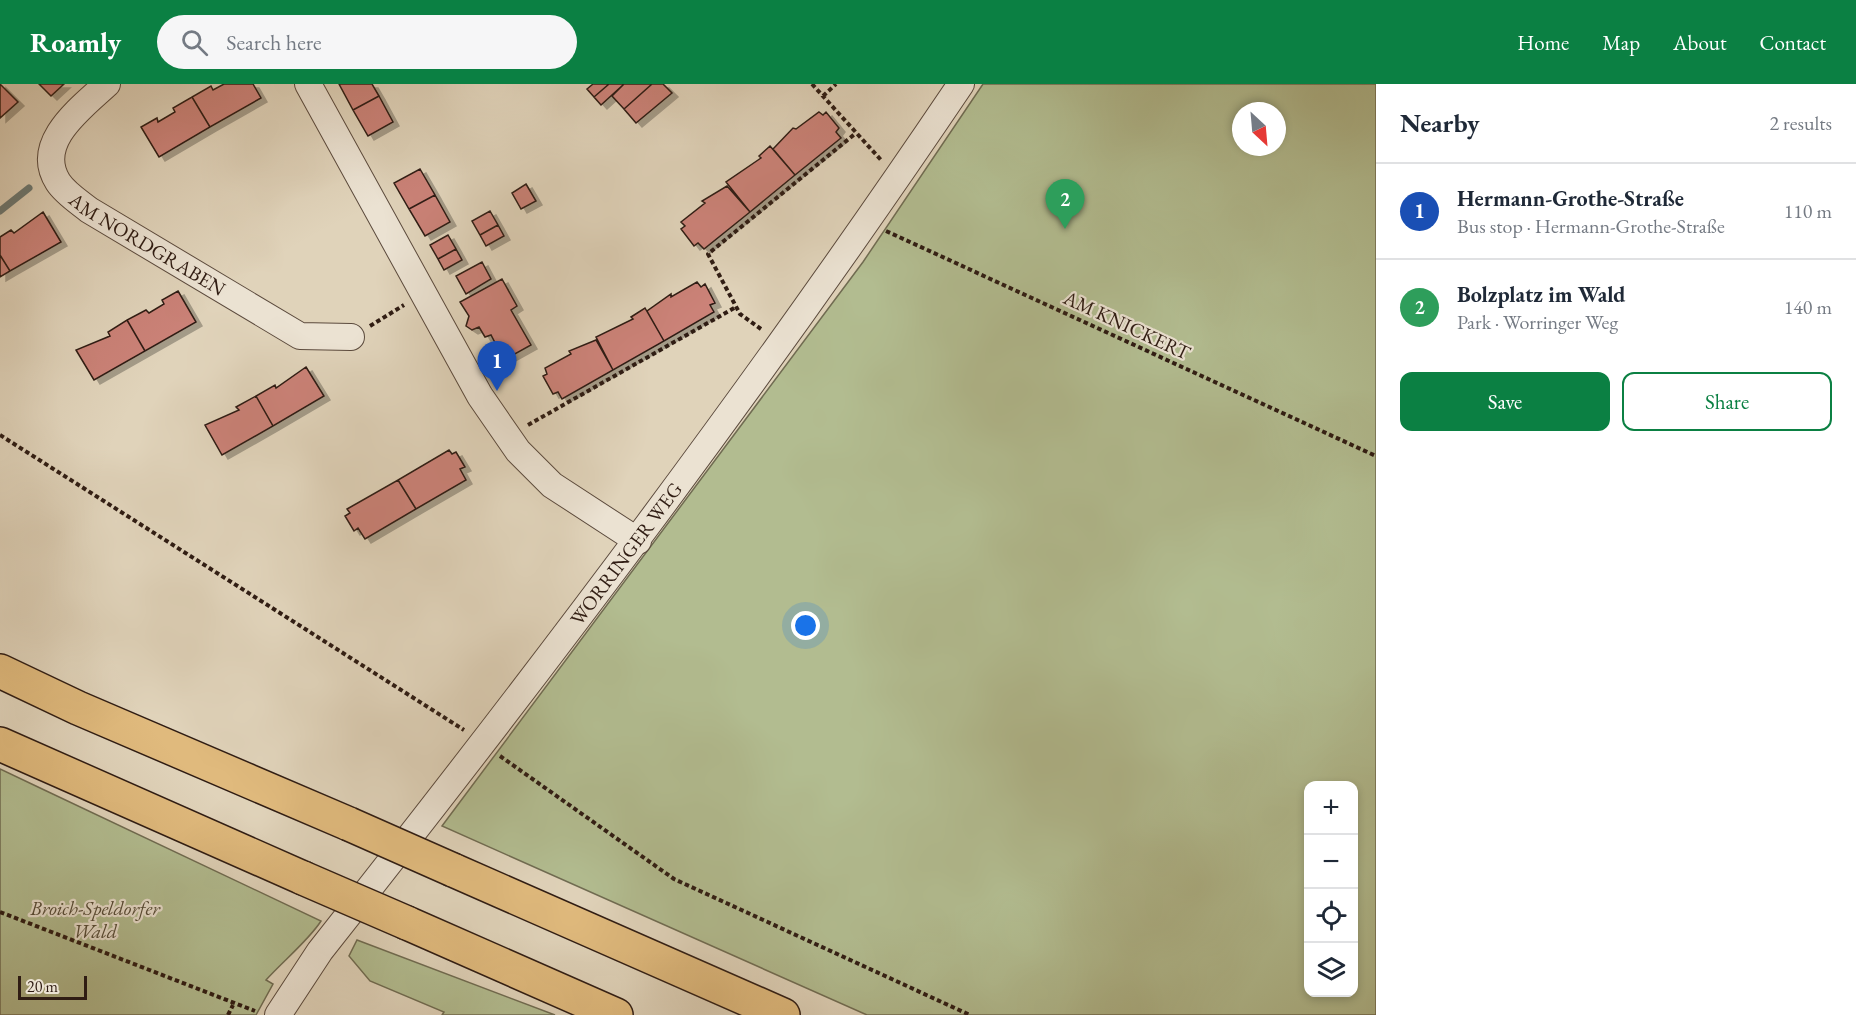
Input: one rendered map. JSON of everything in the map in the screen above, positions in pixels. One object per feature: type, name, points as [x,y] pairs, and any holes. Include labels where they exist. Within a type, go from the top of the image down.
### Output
[{"type":"highway","points":[[0,671],[78,708],[349,824],[783,1015]]},
{"type":"highway","points":[[0,744],[616,1015]]},
{"type":"street","name":"AM NORDGRABEN","points":[[107,84],[64,125],[56,141],[52,150],[51,168],[59,184],[88,210],[300,336],[351,337]]},
{"type":"street","points":[[308,84],[480,396],[507,436],[552,485],[638,541]]},
{"type":"street","name":"WORRINGER WEG","points":[[278,1015],[320,951],[638,541],[866,222],[961,84]]},
{"type":"path","points":[[812,84],[897,178]]},
{"type":"path","points":[[823,96],[836,84]]},
{"type":"path","points":[[779,342],[740,314],[708,255],[856,134]]},
{"type":"path","name":"AM KNICKERT","points":[[866,222],[1376,456]]},
{"type":"path","points":[[351,337],[423,293]]},
{"type":"path","points":[[507,436],[736,307]]},
{"type":"path","points":[[0,435],[483,742],[674,879],[970,1015]]},
{"type":"path","points":[[0,912],[233,1005],[264,1015]]},
{"type":"path","points":[[228,1015],[233,1005]]},
{"type":"green space","points":[[983,84],[1376,84],[1376,1015],[867,1015],[442,826],[863,262]]},
{"type":"green space","name":"Broich-Speldorfer Wald","points":[[0,769],[321,921],[303,943],[266,980],[273,984],[256,1015],[0,1015]]},
{"type":"green space","points":[[357,940],[555,1015],[442,1015],[444,1012],[370,981],[349,956]]},
{"type":"building","points":[[0,84],[18,102],[0,118]]},
{"type":"building","points":[[39,84],[64,84],[51,96]]},
{"type":"building","points":[[224,84],[253,84],[261,98],[210,127],[192,97],[211,86],[213,90]]},
{"type":"building","points":[[339,84],[372,84],[379,96],[353,110]]},
{"type":"building","points":[[593,84],[609,84],[594,97],[587,89]]},
{"type":"building","points":[[609,84],[624,84],[601,105],[594,97]]},
{"type":"building","points":[[624,84],[652,84],[624,109],[612,96]]},
{"type":"building","points":[[652,84],[663,84],[672,93],[636,123],[624,109]]},
{"type":"building","points":[[379,96],[393,122],[368,136],[353,110]]},
{"type":"building","points":[[192,97],[210,127],[159,157],[141,127],[157,118],[158,122],[175,112],[173,108]]},
{"type":"building","points":[[819,112],[823,115],[826,112],[839,128],[836,132],[841,138],[795,175],[773,149],[793,128],[796,129]]},
{"type":"building","points":[[770,146],[795,175],[750,212],[726,182],[761,158],[759,156]]},
{"type":"building","points":[[420,169],[435,195],[409,209],[394,183]]},
{"type":"building","points":[[526,184],[536,201],[521,209],[512,193]]},
{"type":"building","points":[[727,186],[750,212],[704,249],[698,243],[694,246],[681,229],[685,226],[681,222],[705,203],[702,201]]},
{"type":"building","points":[[435,195],[450,222],[425,236],[409,209]]},
{"type":"building","points":[[490,211],[498,225],[480,235],[472,221]]},
{"type":"building","points":[[43,212],[61,242],[10,271],[0,255],[0,237],[11,230],[14,233]]},
{"type":"building","points":[[498,225],[504,236],[486,246],[480,235]]},
{"type":"building","points":[[448,235],[456,249],[438,259],[430,245]]},
{"type":"building","points":[[456,249],[462,260],[444,270],[438,259]]},
{"type":"building","points":[[0,255],[10,271],[0,277]]},
{"type":"building","points":[[482,262],[491,279],[466,294],[456,276]]},
{"type":"building","points":[[502,279],[517,306],[511,310],[531,345],[504,360],[491,335],[485,337],[479,327],[472,330],[466,326],[469,316],[460,302]]},
{"type":"building","points":[[697,282],[701,287],[705,284],[715,303],[710,305],[714,312],[664,341],[647,311],[671,294],[671,297]]},
{"type":"building","points":[[178,291],[196,322],[145,351],[127,320],[146,310],[149,313],[164,304],[162,300]]},
{"type":"building","points":[[645,308],[664,341],[613,370],[596,337],[633,319],[631,317]]},
{"type":"building","points":[[127,320],[145,351],[94,380],[76,350],[110,336],[108,332]]},
{"type":"building","points":[[596,340],[613,370],[562,399],[558,392],[553,394],[543,376],[547,374],[545,368],[571,354],[569,351]]},
{"type":"building","points":[[306,367],[324,396],[273,426],[256,396],[275,385],[276,388]]},
{"type":"building","points":[[256,396],[273,426],[222,455],[205,425],[239,410],[236,407]]},
{"type":"building","points":[[449,450],[452,454],[456,452],[465,467],[460,469],[466,480],[416,509],[398,480]]},
{"type":"building","points":[[398,480],[416,509],[365,539],[358,528],[354,531],[345,516],[350,513],[347,509]]},
{"type":"waterway","points":[[0,211],[29,188]]},
{"type":"place","name":"Bolzplatz im Wald","points":[[1065,229]]},
{"type":"place","name":"Hermann-Grothe-Straße","points":[[497,391]]}]
